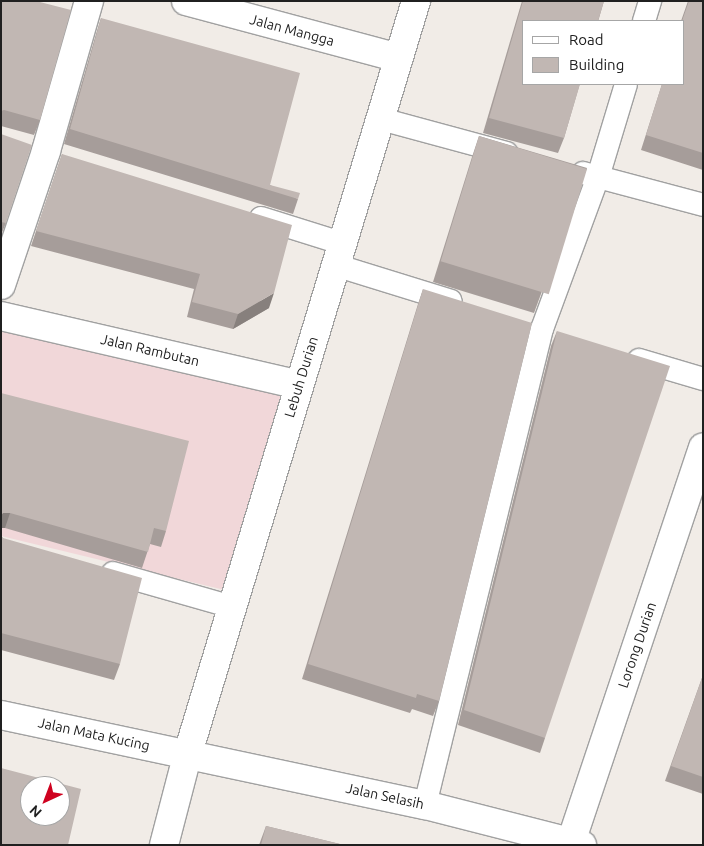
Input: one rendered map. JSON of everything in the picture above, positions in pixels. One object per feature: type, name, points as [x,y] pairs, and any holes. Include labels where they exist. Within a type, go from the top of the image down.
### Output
[{"type":"street","points":[[1,285],[46,151],[90,1]]},
{"type":"street","name":"Jalan Mangga","points":[[186,1],[399,58]]},
{"type":"street","name":"Lebuh Durian","points":[[164,845],[188,754],[299,384],[382,119],[416,1]]},
{"type":"street","name":"Jalan Rambutan","points":[[1,316],[299,384]]},
{"type":"street","name":"Lorong Durian","points":[[576,843],[703,448]]},
{"type":"street","name":"Jalan Mata Kucing","points":[[1,715],[188,754]]},
{"type":"street","name":"Jalan Selasih","points":[[188,754],[426,805],[576,843]]},
{"type":"lane","points":[[644,20],[650,1]]},
{"type":"lane","points":[[426,805],[542,329],[598,178],[626,85]]},
{"type":"lane","points":[[382,119],[523,157]]},
{"type":"lane","points":[[560,167],[703,205]]},
{"type":"lane","points":[[242,212],[339,255],[467,306]]},
{"type":"lane","points":[[618,353],[703,379]]},
{"type":"lane","points":[[97,568],[232,607]]},
{"type":"shaded area","points":[[1,316],[299,385],[237,593],[1,536]]},
{"type":"building","points":[[1,1],[36,1],[71,10],[40,120],[4,110],[1,111]]},
{"type":"building","points":[[523,1],[604,1],[598,20],[522,20],[522,85],[580,85],[564,138],[489,118]]},
{"type":"building","points":[[689,1],[703,1],[703,153],[646,135],[662,85],[684,85],[684,20],[682,20]]},
{"type":"building","points":[[101,18],[300,73],[270,185],[300,193],[298,199],[70,129]]},
{"type":"building","points":[[1,134],[32,145],[6,223],[1,222]]},
{"type":"building","points":[[479,136],[587,169],[549,294],[441,261]]},
{"type":"building","points":[[62,154],[292,225],[274,293],[238,314],[192,302],[200,274],[36,231]]},
{"type":"building","points":[[423,289],[532,323],[439,701],[417,694],[416,698],[308,664]]},
{"type":"building","points":[[557,331],[670,366],[545,738],[464,710]]},
{"type":"building","points":[[1,393],[189,441],[166,531],[154,528],[148,552],[10,513],[3,513],[1,515]]},
{"type":"building","points":[[1,536],[142,578],[120,664],[1,633]]},
{"type":"building","points":[[703,675],[703,777],[671,766]]},
{"type":"building","points":[[1,768],[31,776],[20,776],[20,826],[70,826],[70,786],[81,789],[68,845],[1,845]]},
{"type":"building","points":[[266,826],[344,845],[261,845]]}]
